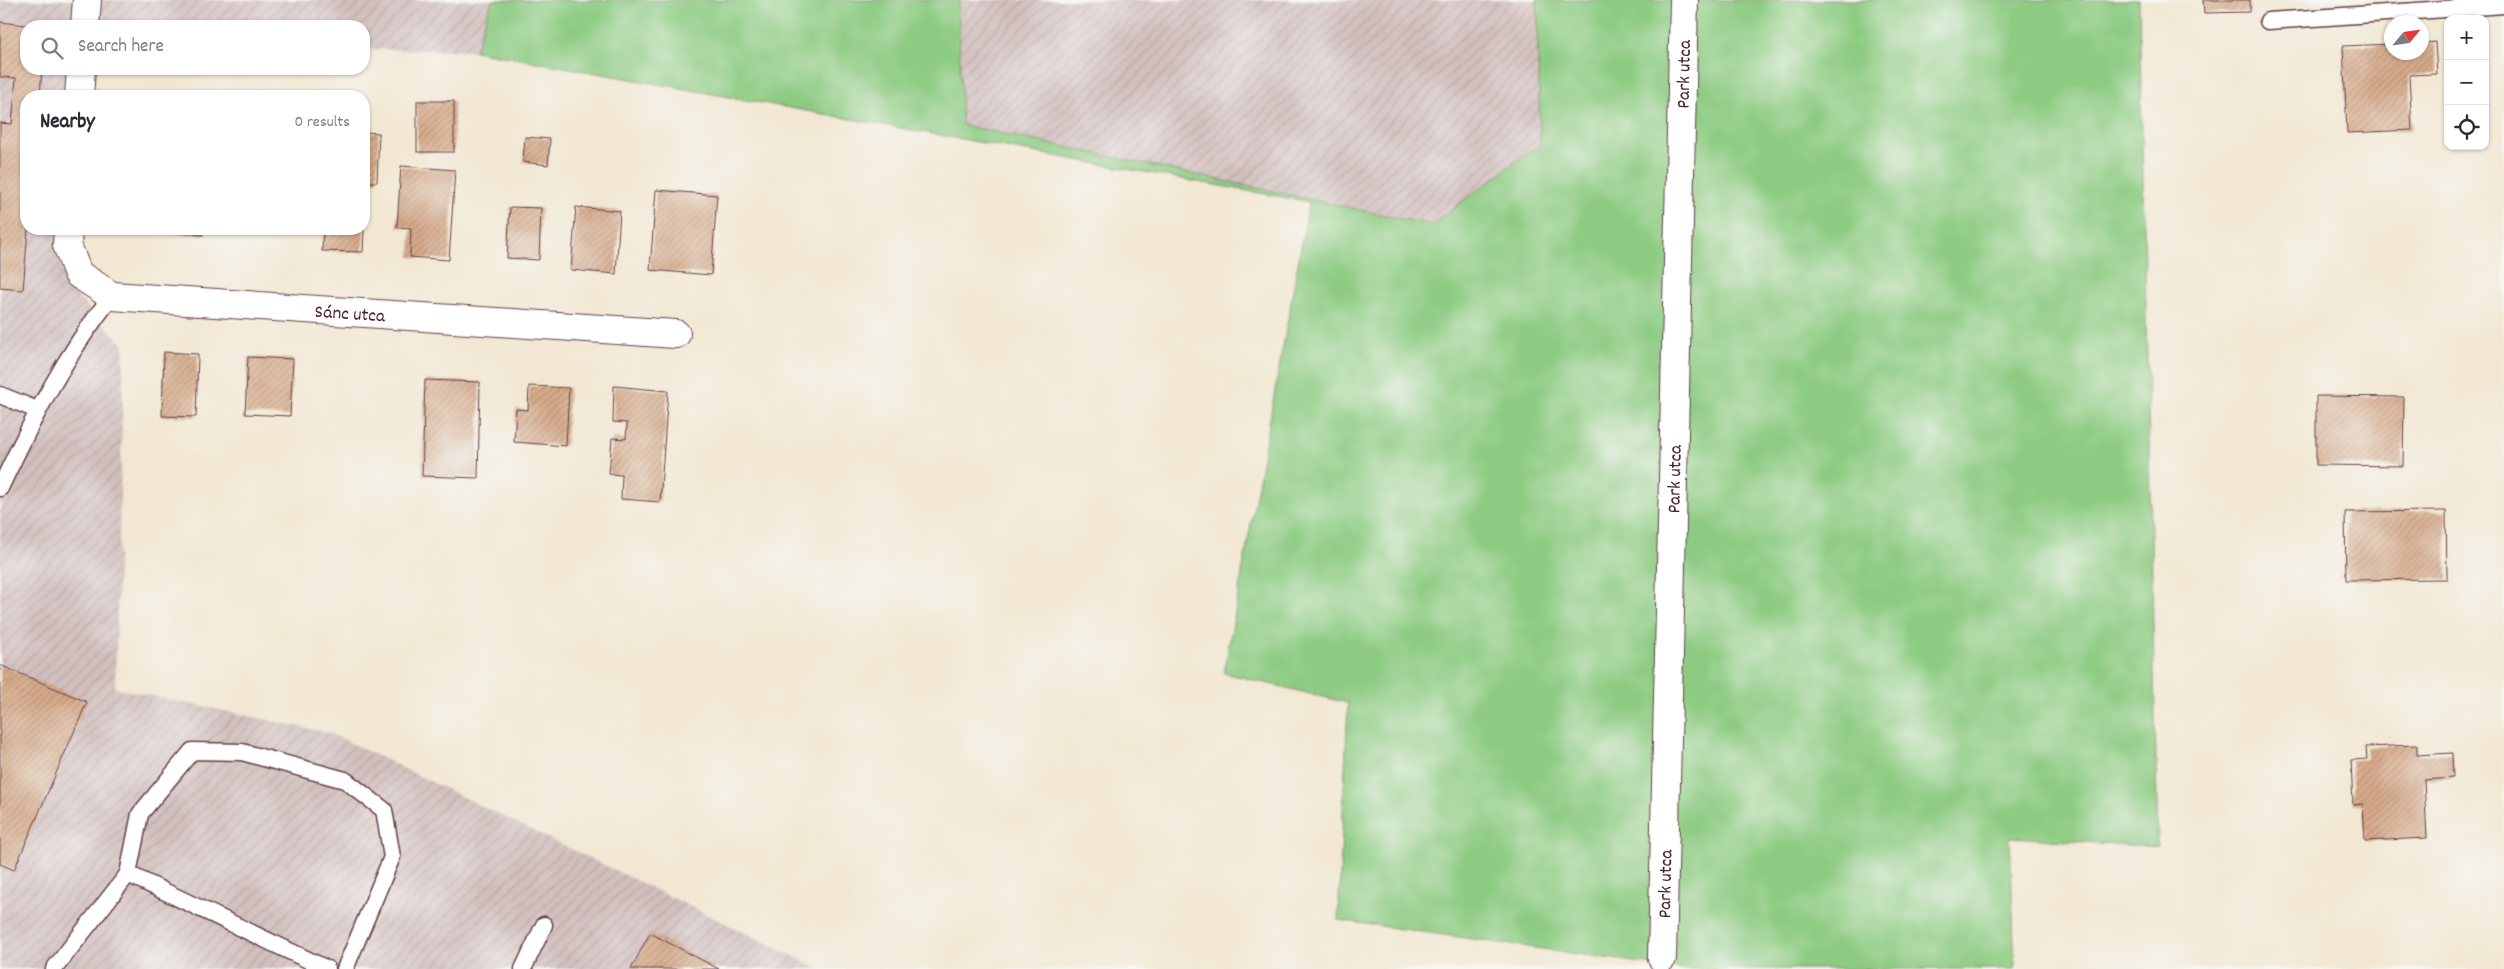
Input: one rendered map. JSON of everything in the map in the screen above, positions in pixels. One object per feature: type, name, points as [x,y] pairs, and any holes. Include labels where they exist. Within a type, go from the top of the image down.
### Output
[{"type":"street","points":[[85,20],[87,0]]},
{"type":"street","name":"Park utca","points":[[1662,958],[1684,0]]},
{"type":"street","points":[[80,90],[81,75]]},
{"type":"street","name":"Sánc utca","points":[[68,235],[67,245],[78,274],[112,296],[676,334]]},
{"type":"lane","points":[[2268,21],[2504,5]]},
{"type":"lane","points":[[0,488],[37,410],[85,330],[112,296]]},
{"type":"lane","points":[[0,395],[37,410]]},
{"type":"lane","points":[[54,969],[128,874],[140,814],[192,751],[242,752],[345,780],[384,810],[392,857],[345,969]]},
{"type":"lane","points":[[128,874],[327,969]]},
{"type":"lane","points":[[523,969],[544,925]]},
{"type":"shaded area","points":[[0,0],[492,0],[475,51],[370,49],[370,20],[20,20],[20,75],[96,75],[92,90],[20,90],[20,235],[62,235],[57,256],[71,290],[124,345],[115,688],[330,733],[820,969],[0,969]]},
{"type":"shaded area","points":[[958,0],[1537,0],[1540,144],[1431,225],[961,125]]},
{"type":"green space","points":[[492,0],[958,0],[962,125],[1431,225],[1540,144],[1537,0],[2139,0],[2158,847],[2010,837],[2015,969],[1683,969],[1338,920],[1348,703],[1224,673],[1309,202],[475,51]]},
{"type":"building","points":[[2203,0],[2250,0],[2250,12],[2204,13]]},
{"type":"building","points":[[0,22],[20,24],[20,75],[42,75],[40,90],[20,90],[20,235],[28,235],[23,290],[0,288],[0,123],[12,124],[16,78],[0,77]]},
{"type":"building","points":[[2429,42],[2435,42],[2437,74],[2409,75],[2412,130],[2347,133],[2343,46],[2384,44],[2384,60],[2429,60]]},
{"type":"building","points":[[417,101],[454,101],[454,152],[417,152]]},
{"type":"building","points":[[370,132],[379,133],[377,182],[370,182]]},
{"type":"building","points":[[525,137],[550,139],[548,165],[523,162]]},
{"type":"building","points":[[401,166],[455,170],[449,260],[410,257],[411,228],[397,227]]},
{"type":"building","points":[[656,190],[717,195],[711,275],[650,270]]},
{"type":"building","points":[[510,207],[541,208],[539,260],[507,258]]},
{"type":"building","points":[[576,207],[620,211],[616,274],[571,270]]},
{"type":"building","points":[[323,235],[364,235],[363,252],[322,251]]},
{"type":"building","points":[[164,352],[198,354],[196,417],[162,416]]},
{"type":"building","points":[[248,357],[293,359],[290,416],[245,414]]},
{"type":"building","points":[[425,380],[480,382],[478,478],[422,476]]},
{"type":"building","points":[[529,386],[569,388],[566,446],[514,442],[516,409],[528,410]]},
{"type":"building","points":[[614,386],[668,391],[660,502],[621,499],[622,475],[609,474],[612,438],[626,439],[627,423],[613,422]]},
{"type":"building","points":[[2316,396],[2404,397],[2403,466],[2316,465]]},
{"type":"building","points":[[2446,511],[2447,579],[2346,580],[2345,512]]},
{"type":"building","points":[[0,665],[87,702],[14,870],[0,864]]},
{"type":"building","points":[[2417,745],[2417,755],[2452,753],[2453,778],[2424,780],[2427,838],[2365,841],[2363,804],[2353,805],[2351,760],[2367,759],[2366,747]]},
{"type":"building","points":[[650,933],[719,969],[631,969]]}]
